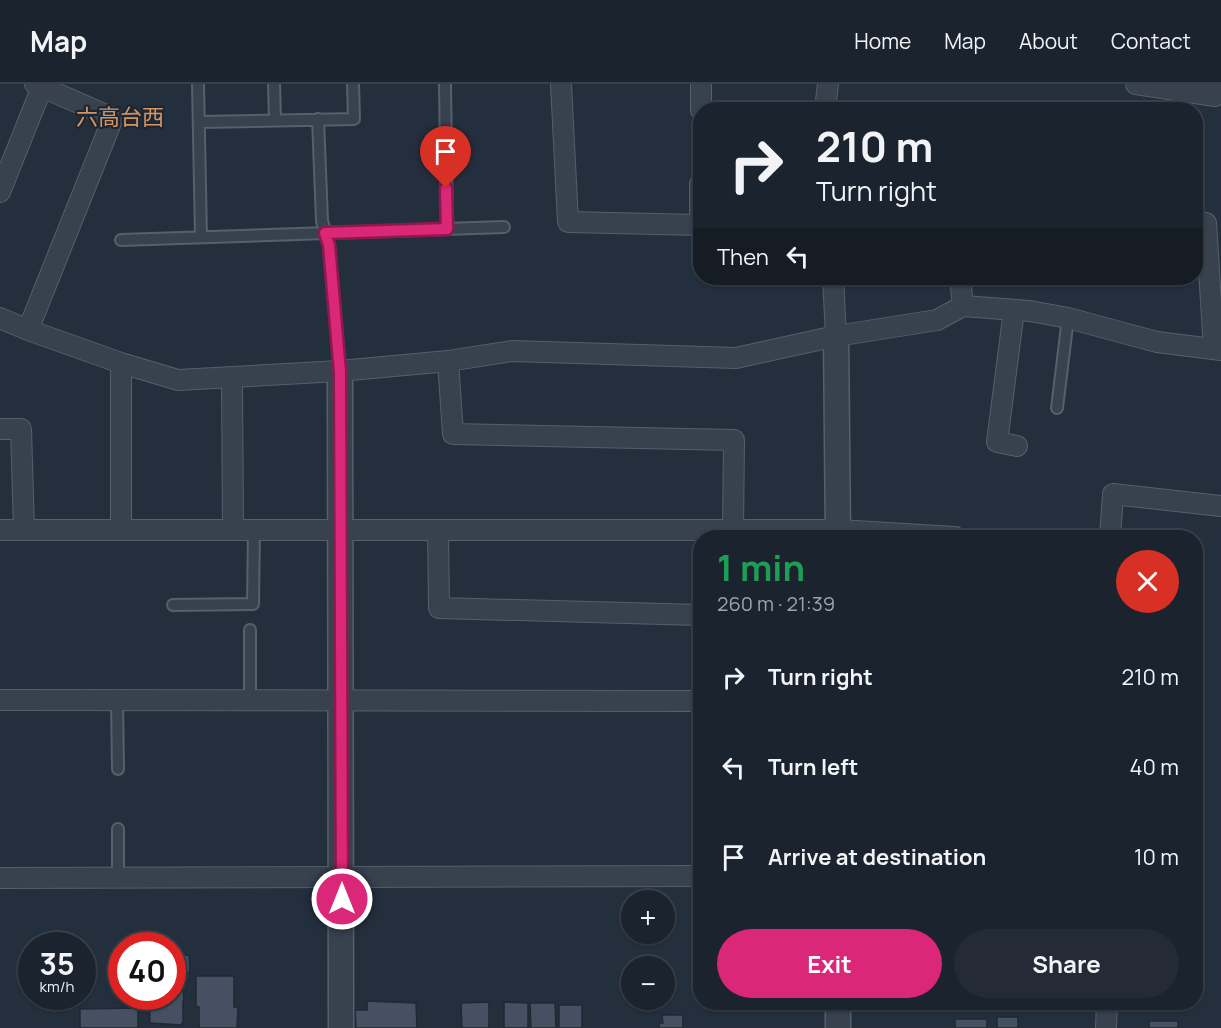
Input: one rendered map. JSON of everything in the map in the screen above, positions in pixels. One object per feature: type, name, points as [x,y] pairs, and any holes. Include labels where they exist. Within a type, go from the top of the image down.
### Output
[{"type":"street","points":[[561,84],[568,222],[693,225]]},
{"type":"street","points":[[701,84],[701,102]]},
{"type":"street","points":[[826,102],[828,84]]},
{"type":"street","points":[[1136,84],[1215,96],[1215,84]]},
{"type":"street","points":[[0,192],[7,155],[45,86],[113,118],[28,330]]},
{"type":"street","points":[[0,318],[121,363],[178,380],[340,372],[448,361],[512,351],[736,358],[836,336],[937,320],[963,306],[1030,311],[1068,318],[1157,342],[1217,349],[1206,223],[1203,222]]},
{"type":"street","points":[[833,285],[838,530]]},
{"type":"street","points":[[961,285],[963,306]]},
{"type":"street","points":[[1014,310],[996,442],[1017,446]]},
{"type":"street","points":[[0,530],[733,530],[734,440],[453,434],[448,361]]},
{"type":"street","points":[[121,363],[121,530]]},
{"type":"street","points":[[340,372],[341,1028]]},
{"type":"street","points":[[232,378],[233,530]]},
{"type":"street","points":[[0,429],[21,429],[24,530]]},
{"type":"street","points":[[1110,530],[1113,494],[1221,506]]},
{"type":"street","points":[[438,530],[439,608],[693,615]]},
{"type":"street","points":[[0,700],[693,701]]},
{"type":"street","points":[[0,878],[693,876]]},
{"type":"street","points":[[838,1010],[838,1028]]},
{"type":"street","points":[[1106,1028],[1107,1010]]},
{"type":"lane","points":[[198,84],[201,237]]},
{"type":"lane","points":[[274,84],[275,120]]},
{"type":"lane","points":[[199,122],[354,119],[352,84]]},
{"type":"lane","points":[[445,84],[447,229]]},
{"type":"lane","points":[[318,119],[322,221],[329,245],[340,372]]},
{"type":"lane","points":[[121,240],[504,227]]},
{"type":"lane","points":[[1057,408],[1068,318]]},
{"type":"lane","points":[[173,605],[253,604],[254,530]]},
{"type":"lane","points":[[250,630],[250,699]]},
{"type":"lane","points":[[117,699],[118,770]]},
{"type":"lane","points":[[118,829],[118,876]]},
{"type":"building","points":[[186,955],[189,955],[190,972],[186,972]]},
{"type":"building","points":[[196,976],[234,976],[234,1007],[238,1007],[237,1028],[199,1028]]},
{"type":"building","points":[[367,1001],[416,1003],[417,1028],[356,1028],[355,1010],[367,1010]]},
{"type":"building","points":[[489,1002],[489,1028],[462,1028],[461,1003]]},
{"type":"building","points":[[504,1002],[528,1003],[528,1028],[504,1028]]},
{"type":"building","points":[[530,1003],[555,1003],[556,1028],[531,1028]]},
{"type":"building","points":[[559,1005],[582,1005],[582,1028],[559,1028]]},
{"type":"building","points":[[80,1010],[138,1010],[138,1028],[80,1028]]},
{"type":"building","points":[[150,1010],[183,1010],[181,1025],[150,1023]]},
{"type":"building","points":[[662,1015],[683,1015],[683,1028],[659,1028],[659,1023],[663,1023]]},
{"type":"building","points":[[997,1017],[1018,1017],[1018,1028],[997,1028]]},
{"type":"building","points":[[955,1019],[987,1019],[987,1028],[955,1028]]},
{"type":"building","points":[[1149,1021],[1178,1021],[1178,1028],[1149,1028]]},
{"type":"district","name":"六高台西","points":[[120,117]]},
{"type":"route","points":[[342,899],[340,372],[329,245],[325,233],[447,229],[446,188]]}]
